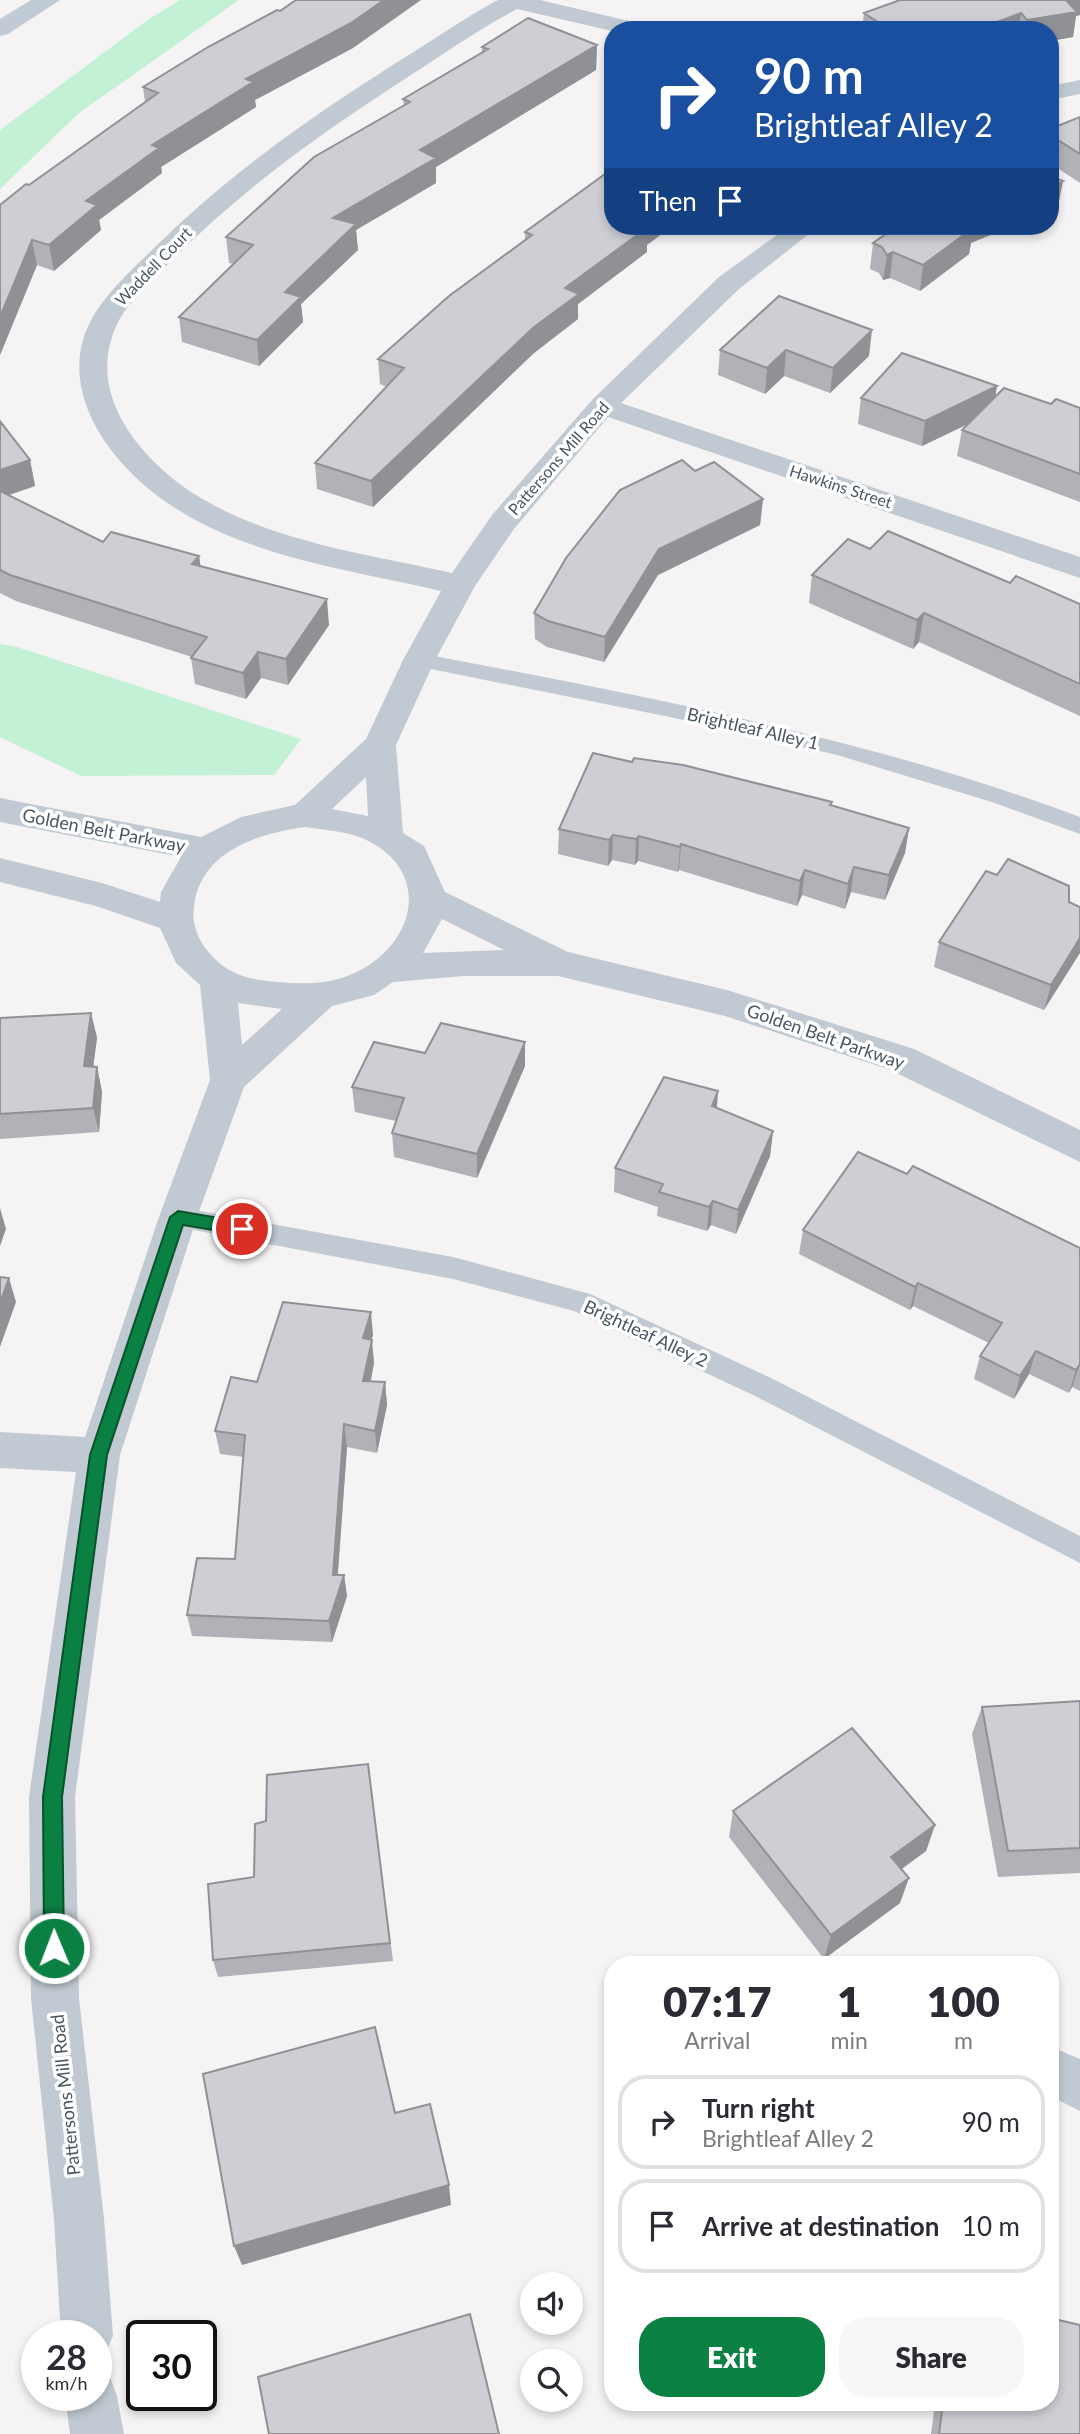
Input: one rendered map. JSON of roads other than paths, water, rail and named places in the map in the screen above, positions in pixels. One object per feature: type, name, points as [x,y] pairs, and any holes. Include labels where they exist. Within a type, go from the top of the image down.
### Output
[{"type":"main road","points":[[0,29],[48,0]]},
{"type":"street","points":[[515,1],[604,22]]},
{"type":"street","name":"Waddell Court","points":[[460,585],[287,543],[228,523],[186,502],[149,473],[126,449],[105,418],[93,381],[94,348],[107,314],[211,206],[304,135],[515,1]]},
{"type":"street","points":[[1059,91],[1080,87]]},
{"type":"street","name":"Pattersons Mill Road","points":[[305,815],[380,745],[419,660],[460,585],[503,522],[601,406],[729,283],[794,235]]},
{"type":"street","name":"Hawkins Street","points":[[601,406],[1080,568]]},
{"type":"street","name":"Pattersons Mill Road","points":[[380,745],[386,834]]},
{"type":"street","name":"Golden Belt Parkway","points":[[0,810],[207,850]]},
{"type":"street","points":[[305,815],[362,823],[386,834],[410,852],[424,875],[430,901],[426,925],[413,948],[392,969],[358,987],[319,998],[282,999],[247,993],[217,979],[196,963],[181,943],[174,920],[176,895],[188,871],[207,850],[247,828],[269,820],[305,815]]},
{"type":"street","points":[[0,870],[102,895],[174,920]]},
{"type":"street","name":"Golden Belt Parkway","points":[[430,901],[480,922],[559,963]]},
{"type":"street","name":"Golden Belt Parkway","points":[[392,969],[464,964],[559,963],[727,1003],[901,1059],[1080,1147]]},
{"type":"street","name":"Pattersons Mill Road","points":[[86,2320],[79,2219],[54,1998],[52,1797],[99,1455],[178,1217],[228,1080],[217,979]]},
{"type":"street","name":"Pattersons Mill Road","points":[[228,1080],[319,998]]},
{"type":"street","points":[[0,1450],[99,1455]]},
{"type":"street","points":[[93,2411],[97,2434]]},
{"type":"lane","name":"Brightleaf Alley 1","points":[[419,660],[650,705],[880,757],[1034,807],[1080,825]]},
{"type":"lane","name":"Brightleaf Alley 2","points":[[178,1217],[453,1268],[580,1302],[763,1387],[1080,1550]]}]
